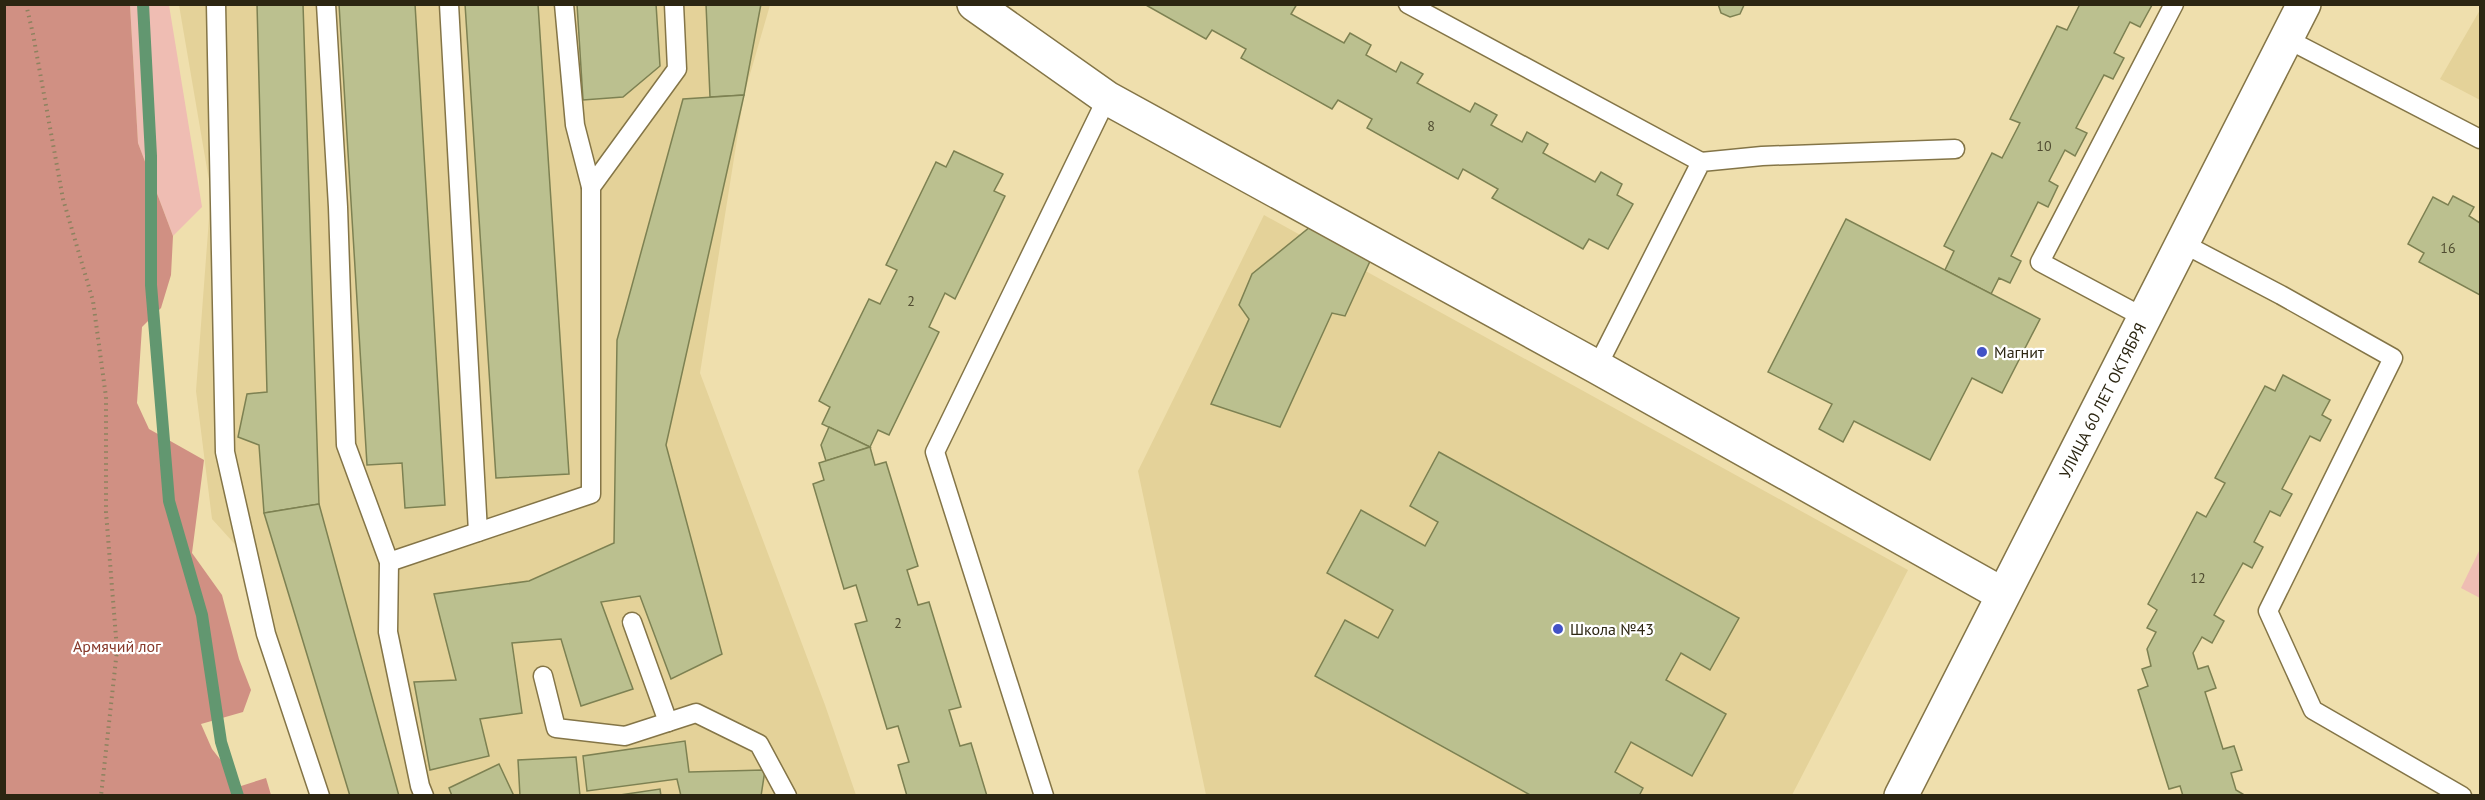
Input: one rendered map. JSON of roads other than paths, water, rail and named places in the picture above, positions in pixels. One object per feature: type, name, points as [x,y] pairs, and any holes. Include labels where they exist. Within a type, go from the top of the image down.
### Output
[{"type":"street","points":[[974,4],[1107,98],[1597,367],[2002,594]]},
{"type":"street","name":"УЛИЦА 60 ЛЕТ ОКТЯБРЯ","points":[[1901,795],[2304,4]]},
{"type":"lane","points":[[216,4],[225,452],[266,634],[320,795]]},
{"type":"lane","points":[[326,4],[338,207],[346,445],[389,562],[388,632],[420,786],[424,795]]},
{"type":"lane","points":[[449,4],[478,532]]},
{"type":"lane","points":[[389,562],[591,494],[591,187],[575,126],[564,4]]},
{"type":"lane","points":[[591,187],[677,69],[674,4]]},
{"type":"lane","points":[[1408,4],[1701,162],[1762,156],[1955,149]]},
{"type":"lane","points":[[2144,317],[2040,262],[2174,4]]},
{"type":"lane","points":[[2287,39],[2481,139]]},
{"type":"lane","points":[[1044,795],[935,452],[1107,98]]},
{"type":"lane","points":[[1597,367],[1701,162]]},
{"type":"lane","points":[[2182,243],[2393,358],[2268,611],[2313,710],[2462,795]]},
{"type":"lane","points":[[632,622],[668,722]]},
{"type":"lane","points":[[543,676],[556,728],[625,736],[696,713],[759,744],[787,795]]},
{"type":"waterway","points":[[143,4],[151,156],[151,285],[169,501],[202,615],[221,742],[238,796]]},
{"type":"place","name":"Магнит","points":[[1982,352]]},
{"type":"place","name":"Школа №43","points":[[1558,629]]},
{"type":"park label","name":"Армячий лог","points":[[117,646]]}]
